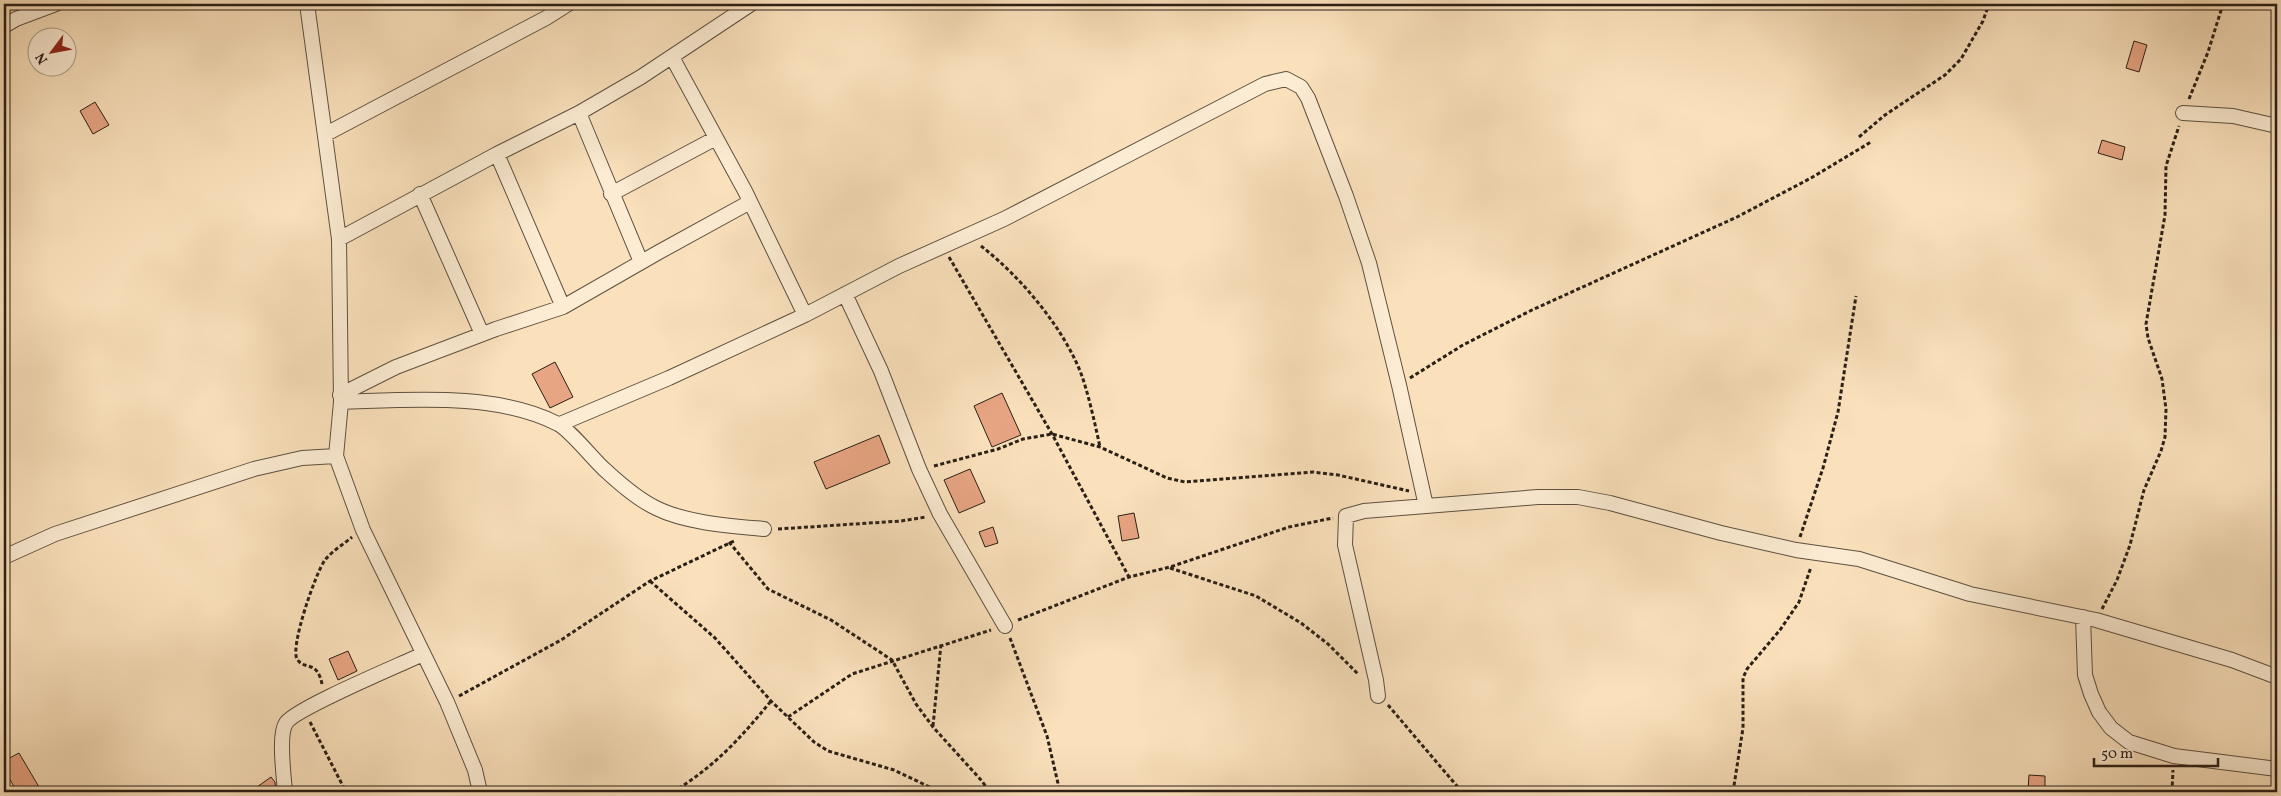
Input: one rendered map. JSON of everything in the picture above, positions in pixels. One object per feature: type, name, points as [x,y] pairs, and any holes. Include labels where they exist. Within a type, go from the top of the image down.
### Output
[{"type":"street","points":[[4,26],[16,19],[56,4]]},
{"type":"street","points":[[307,4],[339,239],[340,399],[336,456],[363,530],[447,702],[475,770],[480,792]]},
{"type":"street","points":[[326,134],[546,18],[568,4]]},
{"type":"street","points":[[339,239],[496,154],[579,114],[672,57],[751,4]]},
{"type":"street","points":[[672,57],[750,202],[805,315]]},
{"type":"street","points":[[560,424],[669,378],[805,315],[943,246],[1049,197],[1264,84],[1286,79],[1301,87],[1308,98],[1346,196],[1369,263],[1399,384],[1424,500]]},
{"type":"street","points":[[2183,113],[2233,116],[2276,123]]},
{"type":"street","points":[[579,114],[641,262]]},
{"type":"street","points":[[611,194],[716,138]]},
{"type":"street","points":[[496,154],[563,307]]},
{"type":"street","points":[[420,194],[482,334]]},
{"type":"street","points":[[340,399],[396,367],[482,334],[563,307],[750,202]]},
{"type":"street","points":[[844,294],[881,371],[918,469],[940,514],[1005,626]]},
{"type":"street","points":[[340,399],[469,401],[529,412],[560,424],[604,469],[627,489],[656,508],[677,516],[764,529]]},
{"type":"street","points":[[4,557],[55,534],[254,470],[302,458],[336,456]]},
{"type":"street","points":[[1378,696],[1345,546],[1346,516],[1364,510],[1424,500],[1538,497],[1578,497],[1610,503],[1721,533],[1796,550],[1859,559],[1970,594],[2090,619],[2232,660],[2277,677]]},
{"type":"street","points":[[2090,619],[2085,675],[2099,712],[2111,728],[2129,742],[2174,756],[2277,769]]},
{"type":"street","points":[[285,792],[283,735],[285,724],[304,710],[323,700],[423,654]]},
{"type":"path","points":[[1859,137],[1884,115],[1945,76],[1961,59],[1983,21],[1989,4]]},
{"type":"path","points":[[2090,619],[2117,580],[2130,546],[2144,490],[2165,437],[2166,409],[2162,379],[2148,338],[2146,324],[2165,215],[2166,166],[2183,113],[2208,52],[2222,5],[2177,8],[2154,4]]},
{"type":"path","points":[[1399,384],[1472,341],[1532,310],[1737,217],[1811,178],[1871,142]]},
{"type":"path","points":[[968,236],[1007,267],[1051,321],[1070,351],[1083,378],[1100,447]]},
{"type":"path","points":[[943,246],[1052,434],[1129,577]]},
{"type":"path","points":[[1796,550],[1823,468],[1838,412],[1856,296]]},
{"type":"path","points":[[918,469],[998,449],[1023,439],[1052,434],[1100,447],[1167,478],[1185,482],[1313,472],[1338,474],[1424,500]]},
{"type":"path","points":[[764,529],[901,521],[940,514]]},
{"type":"path","points":[[788,716],[852,674],[941,644],[1005,626],[1129,577],[1170,567],[1289,527],[1346,516]]},
{"type":"path","points":[[323,700],[323,687],[318,672],[314,667],[301,663],[296,655],[298,629],[318,572],[326,559],[363,530]]},
{"type":"path","points":[[447,702],[561,640],[650,582],[739,539]]},
{"type":"path","points":[[731,543],[768,589],[831,620],[892,660],[916,704],[933,727],[982,780],[990,792]]},
{"type":"path","points":[[1733,792],[1743,728],[1743,678],[1747,669],[1780,630],[1799,602],[1806,579],[1818,553]]},
{"type":"path","points":[[1170,567],[1256,596],[1293,618],[1328,644],[1394,711],[1462,792]]},
{"type":"path","points":[[650,582],[715,638],[771,701],[814,742],[828,751],[894,770],[940,792]]},
{"type":"path","points":[[1005,626],[1047,736],[1060,792]]},
{"type":"path","points":[[933,727],[941,644]]},
{"type":"path","points":[[673,792],[720,760],[771,701]]},
{"type":"path","points":[[304,710],[346,792]]},
{"type":"path","points":[[2172,792],[2174,756]]},
{"type":"path","points":[[1452,792],[1459,788]]},
{"type":"building","points":[[2134,41],[2147,45],[2139,72],[2126,68]]},
{"type":"building","points":[[95,102],[109,125],[93,134],[80,111]]},
{"type":"building","points":[[2102,140],[2125,147],[2122,160],[2098,153]]},
{"type":"building","points":[[555,362],[573,397],[550,408],[532,374]]},
{"type":"building","points":[[1002,393],[1021,435],[992,447],[974,406]]},
{"type":"building","points":[[879,435],[890,463],[826,489],[814,462]]},
{"type":"building","points":[[970,469],[985,502],[959,513],[944,480]]},
{"type":"building","points":[[1134,513],[1139,538],[1122,541],[1118,516]]},
{"type":"building","points":[[993,527],[998,543],[985,547],[979,532]]},
{"type":"building","points":[[348,651],[357,671],[338,680],[329,659]]},
{"type":"building","points":[[19,753],[42,792],[17,792],[4,769],[4,761]]},
{"type":"building","points":[[2029,775],[2045,776],[2045,790],[2028,790]]},
{"type":"building","points":[[271,777],[275,782],[276,792],[250,792]]}]
